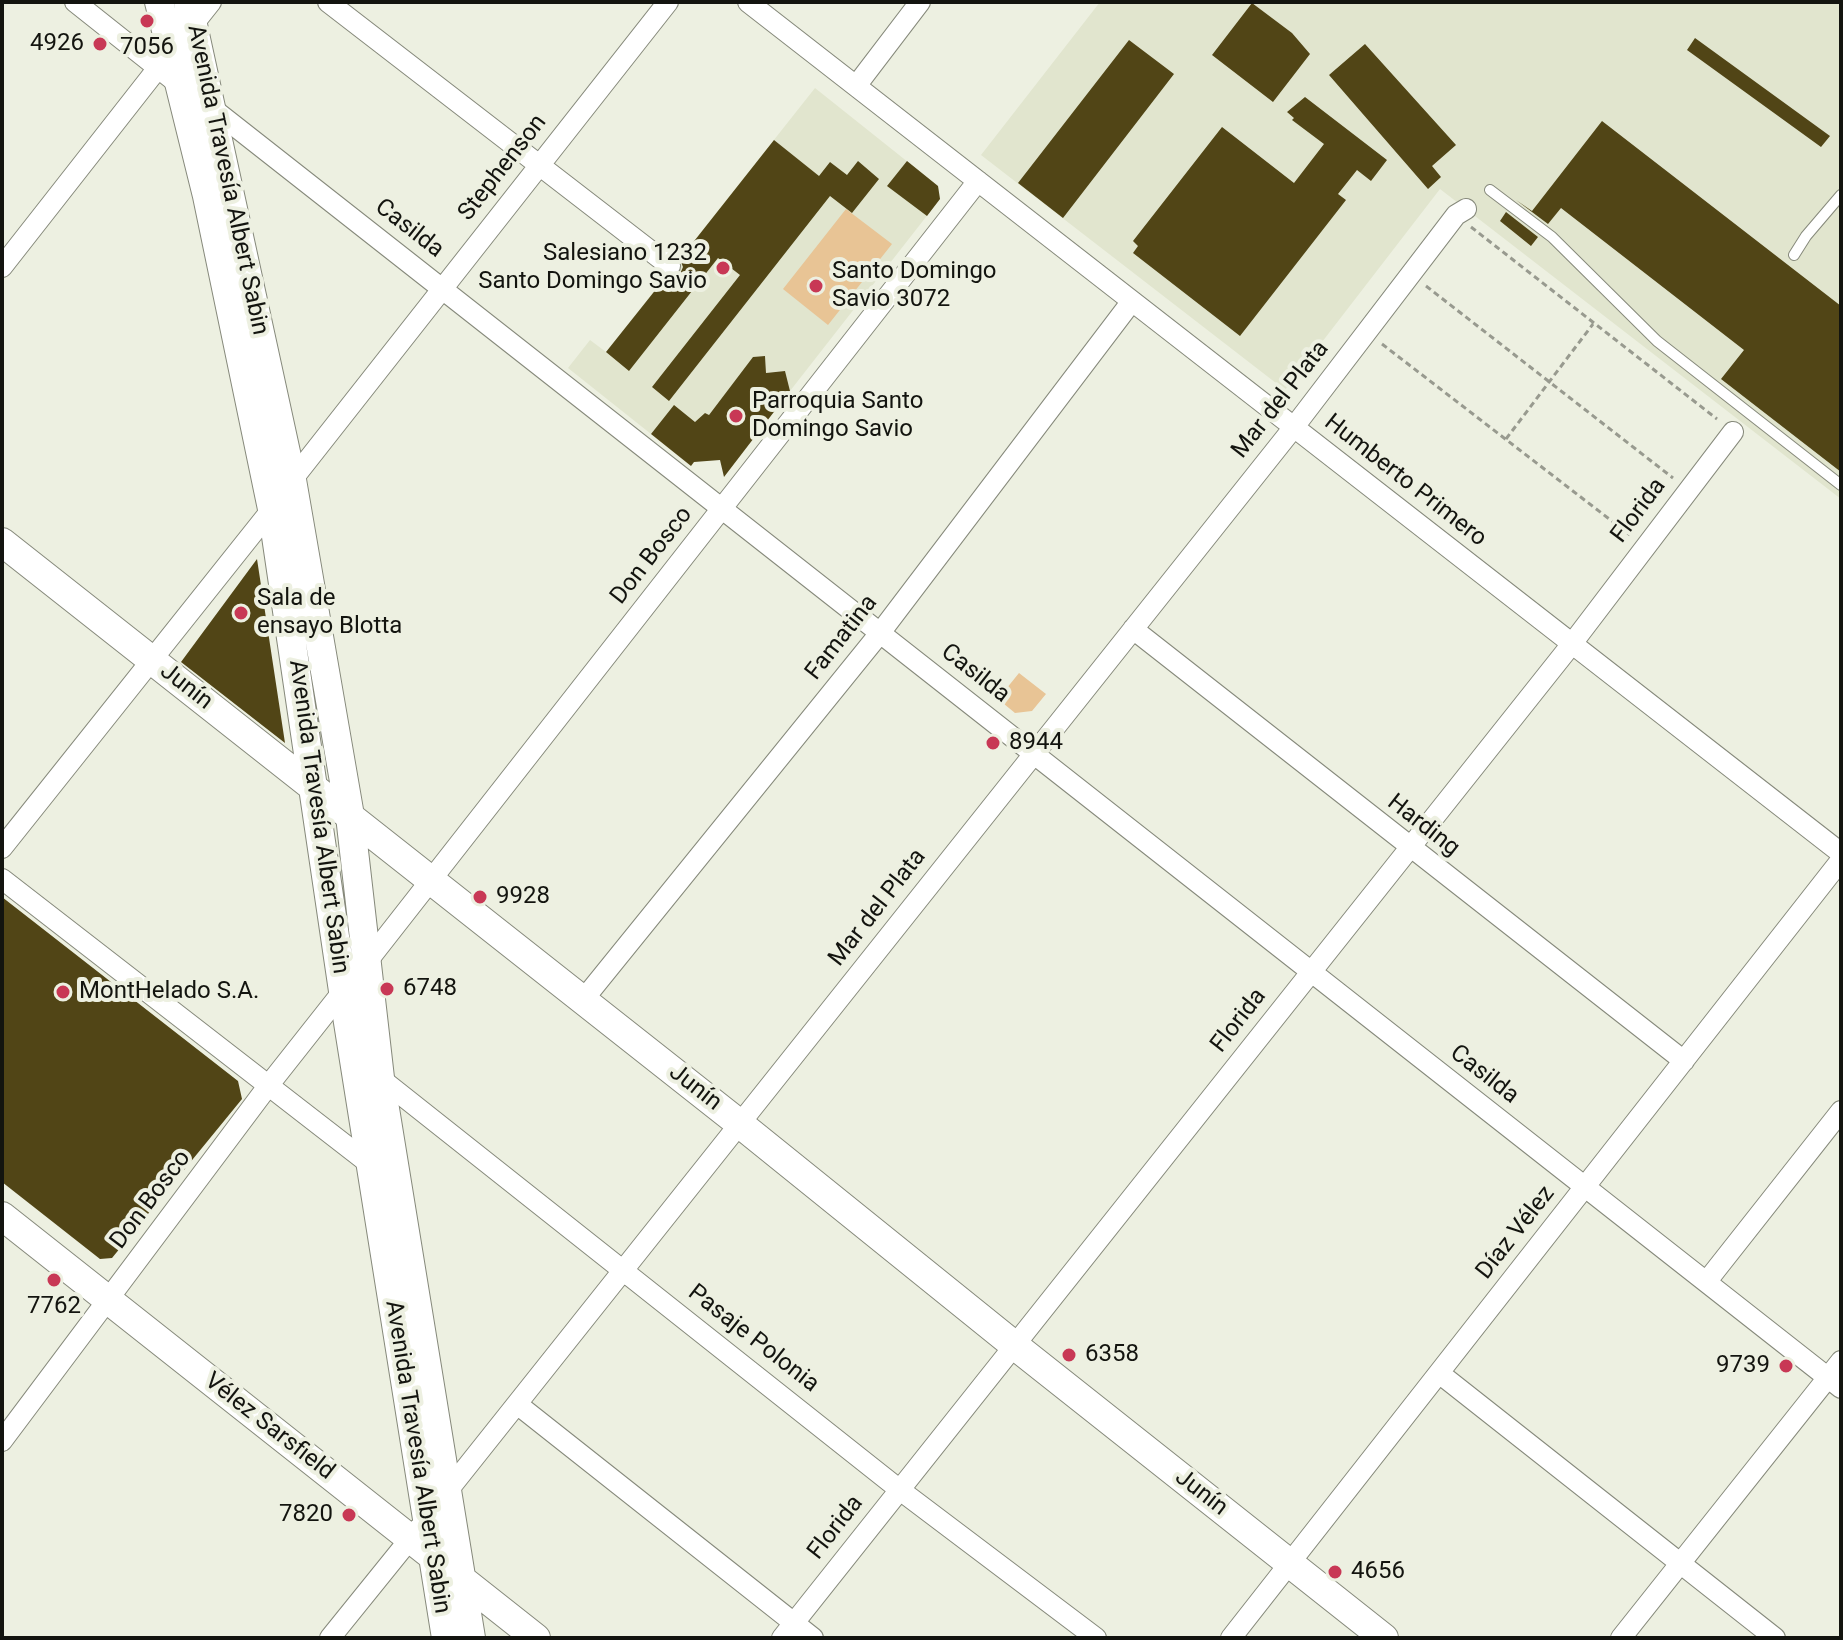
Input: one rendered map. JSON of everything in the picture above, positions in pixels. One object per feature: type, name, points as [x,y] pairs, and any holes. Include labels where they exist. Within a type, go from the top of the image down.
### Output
[{"type":"main road","name":"Avenida Travesía Albert Sabin","points":[[159,2],[170,68],[207,196],[272,509],[371,1165],[418,1528]]},
{"type":"main road","name":"Avenida Travesía Albert Sabin","points":[[197,9],[212,108],[292,480],[350,816],[380,1078],[471,1638]]},
{"type":"main road","name":"Junín","points":[[2,542],[740,1124],[1384,1638]]},
{"type":"main road","name":"Vélez Sarsfield","points":[[2,1216],[109,1302],[418,1528],[433,1556],[536,1638]]},
{"type":"main road","name":"Avenida Travesía Albert Sabin","points":[[433,1556],[446,1638]]},
{"type":"street","name":"Casilda","points":[[75,2],[170,68],[212,108],[1834,1383]]},
{"type":"street","points":[[328,2],[670,266]]},
{"type":"street","name":"Stephenson","points":[[292,480],[668,2]]},
{"type":"street","points":[[856,86],[920,2]]},
{"type":"street","name":"Humberto Primero","points":[[751,3],[1841,853]]},
{"type":"street","points":[[2,267],[170,68],[197,9]]},
{"type":"street","name":"Don Bosco","points":[[366,963],[978,181]]},
{"type":"street","name":"Mar del Plata","points":[[330,1638],[1294,427],[1461,212]]},
{"type":"street","name":"Famatina","points":[[583,1000],[880,633],[1132,301]]},
{"type":"street","name":"Florida","points":[[788,1631],[1571,645],[1733,432]]},
{"type":"street","points":[[2,848],[272,509]]},
{"type":"street","name":"Harding","points":[[1133,629],[1684,1061]]},
{"type":"street","name":"Díaz Vélez","points":[[1231,1638],[1841,860]]},
{"type":"street","points":[[2,879],[371,1165]]},
{"type":"street","name":"Don Bosco","points":[[2,1441],[343,991]]},
{"type":"street","name":"Pasaje Polonia","points":[[380,1078],[900,1490],[1096,1638]]},
{"type":"street","points":[[1707,1281],[1841,1111]]},
{"type":"street","points":[[1621,1638],[1680,1563],[1834,1383],[1841,1361]]},
{"type":"street","points":[[1439,1373],[1775,1638]]},
{"type":"street","points":[[517,1404],[788,1631],[813,1638]]},
{"type":"lane","points":[[1490,190],[1552,237],[1657,341],[1841,485]]},
{"type":"lane","points":[[1794,255],[1841,195]]},
{"type":"path","points":[[1461,212],[1594,323],[1733,432]]},
{"type":"path","points":[[1411,274],[1688,490]]},
{"type":"path","points":[[1506,439],[1594,323]]},
{"type":"path","points":[[1367,332],[1645,547]]},
{"type":"shaded area","points":[[1100,2],[1841,2],[1841,499],[1440,189],[1285,390],[981,155]]},
{"type":"shaded area","points":[[815,88],[938,186],[940,199],[790,391],[785,371],[766,373],[765,356],[754,357],[709,415],[705,413],[701,427],[674,406],[651,434],[568,368],[590,340],[606,352]]},
{"type":"shaded area","points":[[846,209],[892,244],[828,325],[783,289]]},
{"type":"shaded area","points":[[1019,673],[1046,694],[1032,711],[1015,713],[998,699]]},
{"type":"building","points":[[1252,3],[1292,33],[1310,54],[1273,102],[1212,55]]},
{"type":"building","points":[[1695,38],[1830,136],[1821,147],[1687,50]]},
{"type":"building","points":[[1129,40],[1174,74],[1063,218],[1018,183]]},
{"type":"building","points":[[1365,44],[1456,145],[1432,166],[1441,177],[1428,189],[1329,75]]},
{"type":"building","points":[[1305,97],[1387,160],[1371,181],[1357,170],[1338,194],[1346,200],[1240,336],[1133,253],[1138,246],[1133,241],[1222,127],[1294,183],[1324,144],[1292,120],[1294,118],[1287,112]]},
{"type":"building","points":[[1602,121],[1841,306],[1841,472],[1721,379],[1744,350],[1561,208],[1548,224],[1516,200],[1532,211]]},
{"type":"building","points":[[774,140],[819,176],[830,162],[847,175],[858,161],[879,179],[852,213],[830,196],[669,401],[652,387],[740,275],[718,258],[629,371],[606,352],[665,278],[680,274],[683,267],[680,259]]},
{"type":"building","points":[[907,161],[938,186],[940,199],[927,216],[887,186]]},
{"type":"building","points":[[1506,212],[1538,237],[1531,246],[1500,221]]},
{"type":"building","name":"Parroquia Santo Domingo Savio","points":[[765,356],[766,373],[785,371],[790,391],[724,477],[720,460],[694,462],[691,466],[651,434],[674,405],[695,422],[705,413],[709,415],[753,357]]},
{"type":"building","name":"Sala de ensayo Blotta","points":[[257,559],[285,743],[181,662]]},
{"type":"building","name":"MontHelado S.A.","points":[[2,897],[238,1081],[242,1099],[112,1258],[100,1259],[2,1182]]},
{"type":"place","name":"7056","points":[[147,21]]},
{"type":"place","name":"4926","points":[[100,44]]},
{"type":"place","name":"Salesiano 1232 Santo Domingo Savio","points":[[723,268]]},
{"type":"place","name":"Santo Domingo Savio 3072","points":[[816,286]]},
{"type":"place","name":"Parroquia Santo Domingo Savio","points":[[736,416]]},
{"type":"place","name":"Sala de ensayo Blotta","points":[[241,613]]},
{"type":"place","name":"8944","points":[[993,743]]},
{"type":"place","name":"9928","points":[[480,897]]},
{"type":"place","name":"6748","points":[[387,989]]},
{"type":"place","name":"MontHelado S.A.","points":[[63,992]]},
{"type":"place","name":"7762","points":[[54,1280]]},
{"type":"place","name":"6358","points":[[1069,1355]]},
{"type":"place","name":"9739","points":[[1786,1366]]},
{"type":"place","name":"7820","points":[[349,1515]]},
{"type":"place","name":"4656","points":[[1335,1572]]}]
